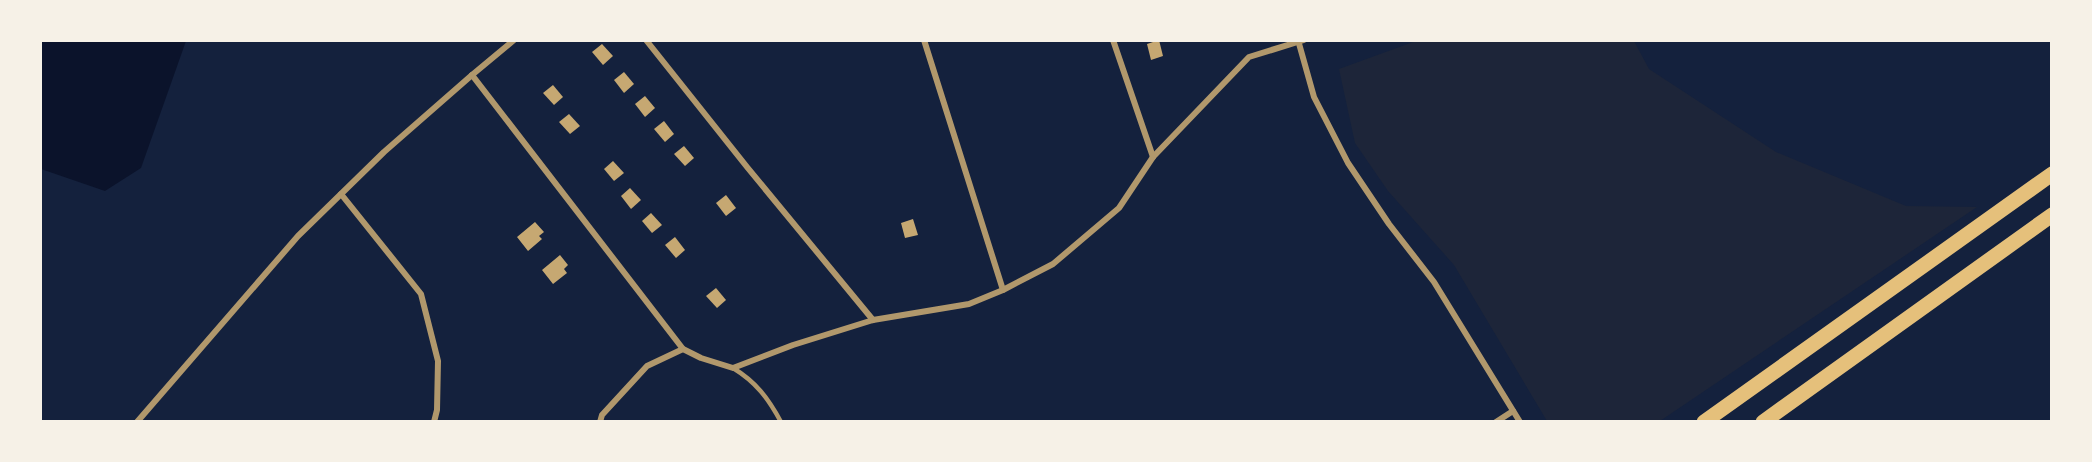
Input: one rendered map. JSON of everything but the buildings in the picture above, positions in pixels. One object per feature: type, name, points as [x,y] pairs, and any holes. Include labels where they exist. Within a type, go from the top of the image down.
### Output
[{"type":"main road","points":[[1704,422],[2052,174]]},
{"type":"main road","points":[[1763,422],[2052,215]]},
{"type":"street","points":[[137,422],[298,236],[384,152],[514,40]]},
{"type":"street","points":[[646,40],[747,168],[873,320]]},
{"type":"street","points":[[924,40],[1003,290]]},
{"type":"street","points":[[1113,40],[1153,157]]},
{"type":"street","points":[[472,75],[683,349],[701,358],[733,368],[793,345],[873,320],[969,304],[1003,290],[1053,264],[1119,208],[1153,157],[1249,57],[1300,41],[1314,97],[1348,163],[1389,224],[1434,282],[1520,422]]},
{"type":"street","points":[[341,194],[421,294],[438,361],[437,410],[434,422]]},
{"type":"street","points":[[600,422],[602,415],[647,366],[683,349]]},
{"type":"street","points":[[1496,422],[1513,411]]},
{"type":"lane","points":[[733,368],[750,378],[771,403],[781,422]]},
{"type":"shaded area","points":[[41,40],[186,41],[141,168],[105,191],[41,169]]},
{"type":"shaded area","points":[[1416,41],[1634,41],[1649,69],[1776,152],[1906,206],[1977,207],[1660,421],[1547,421],[1454,265],[1388,191],[1355,143],[1339,69]]}]
